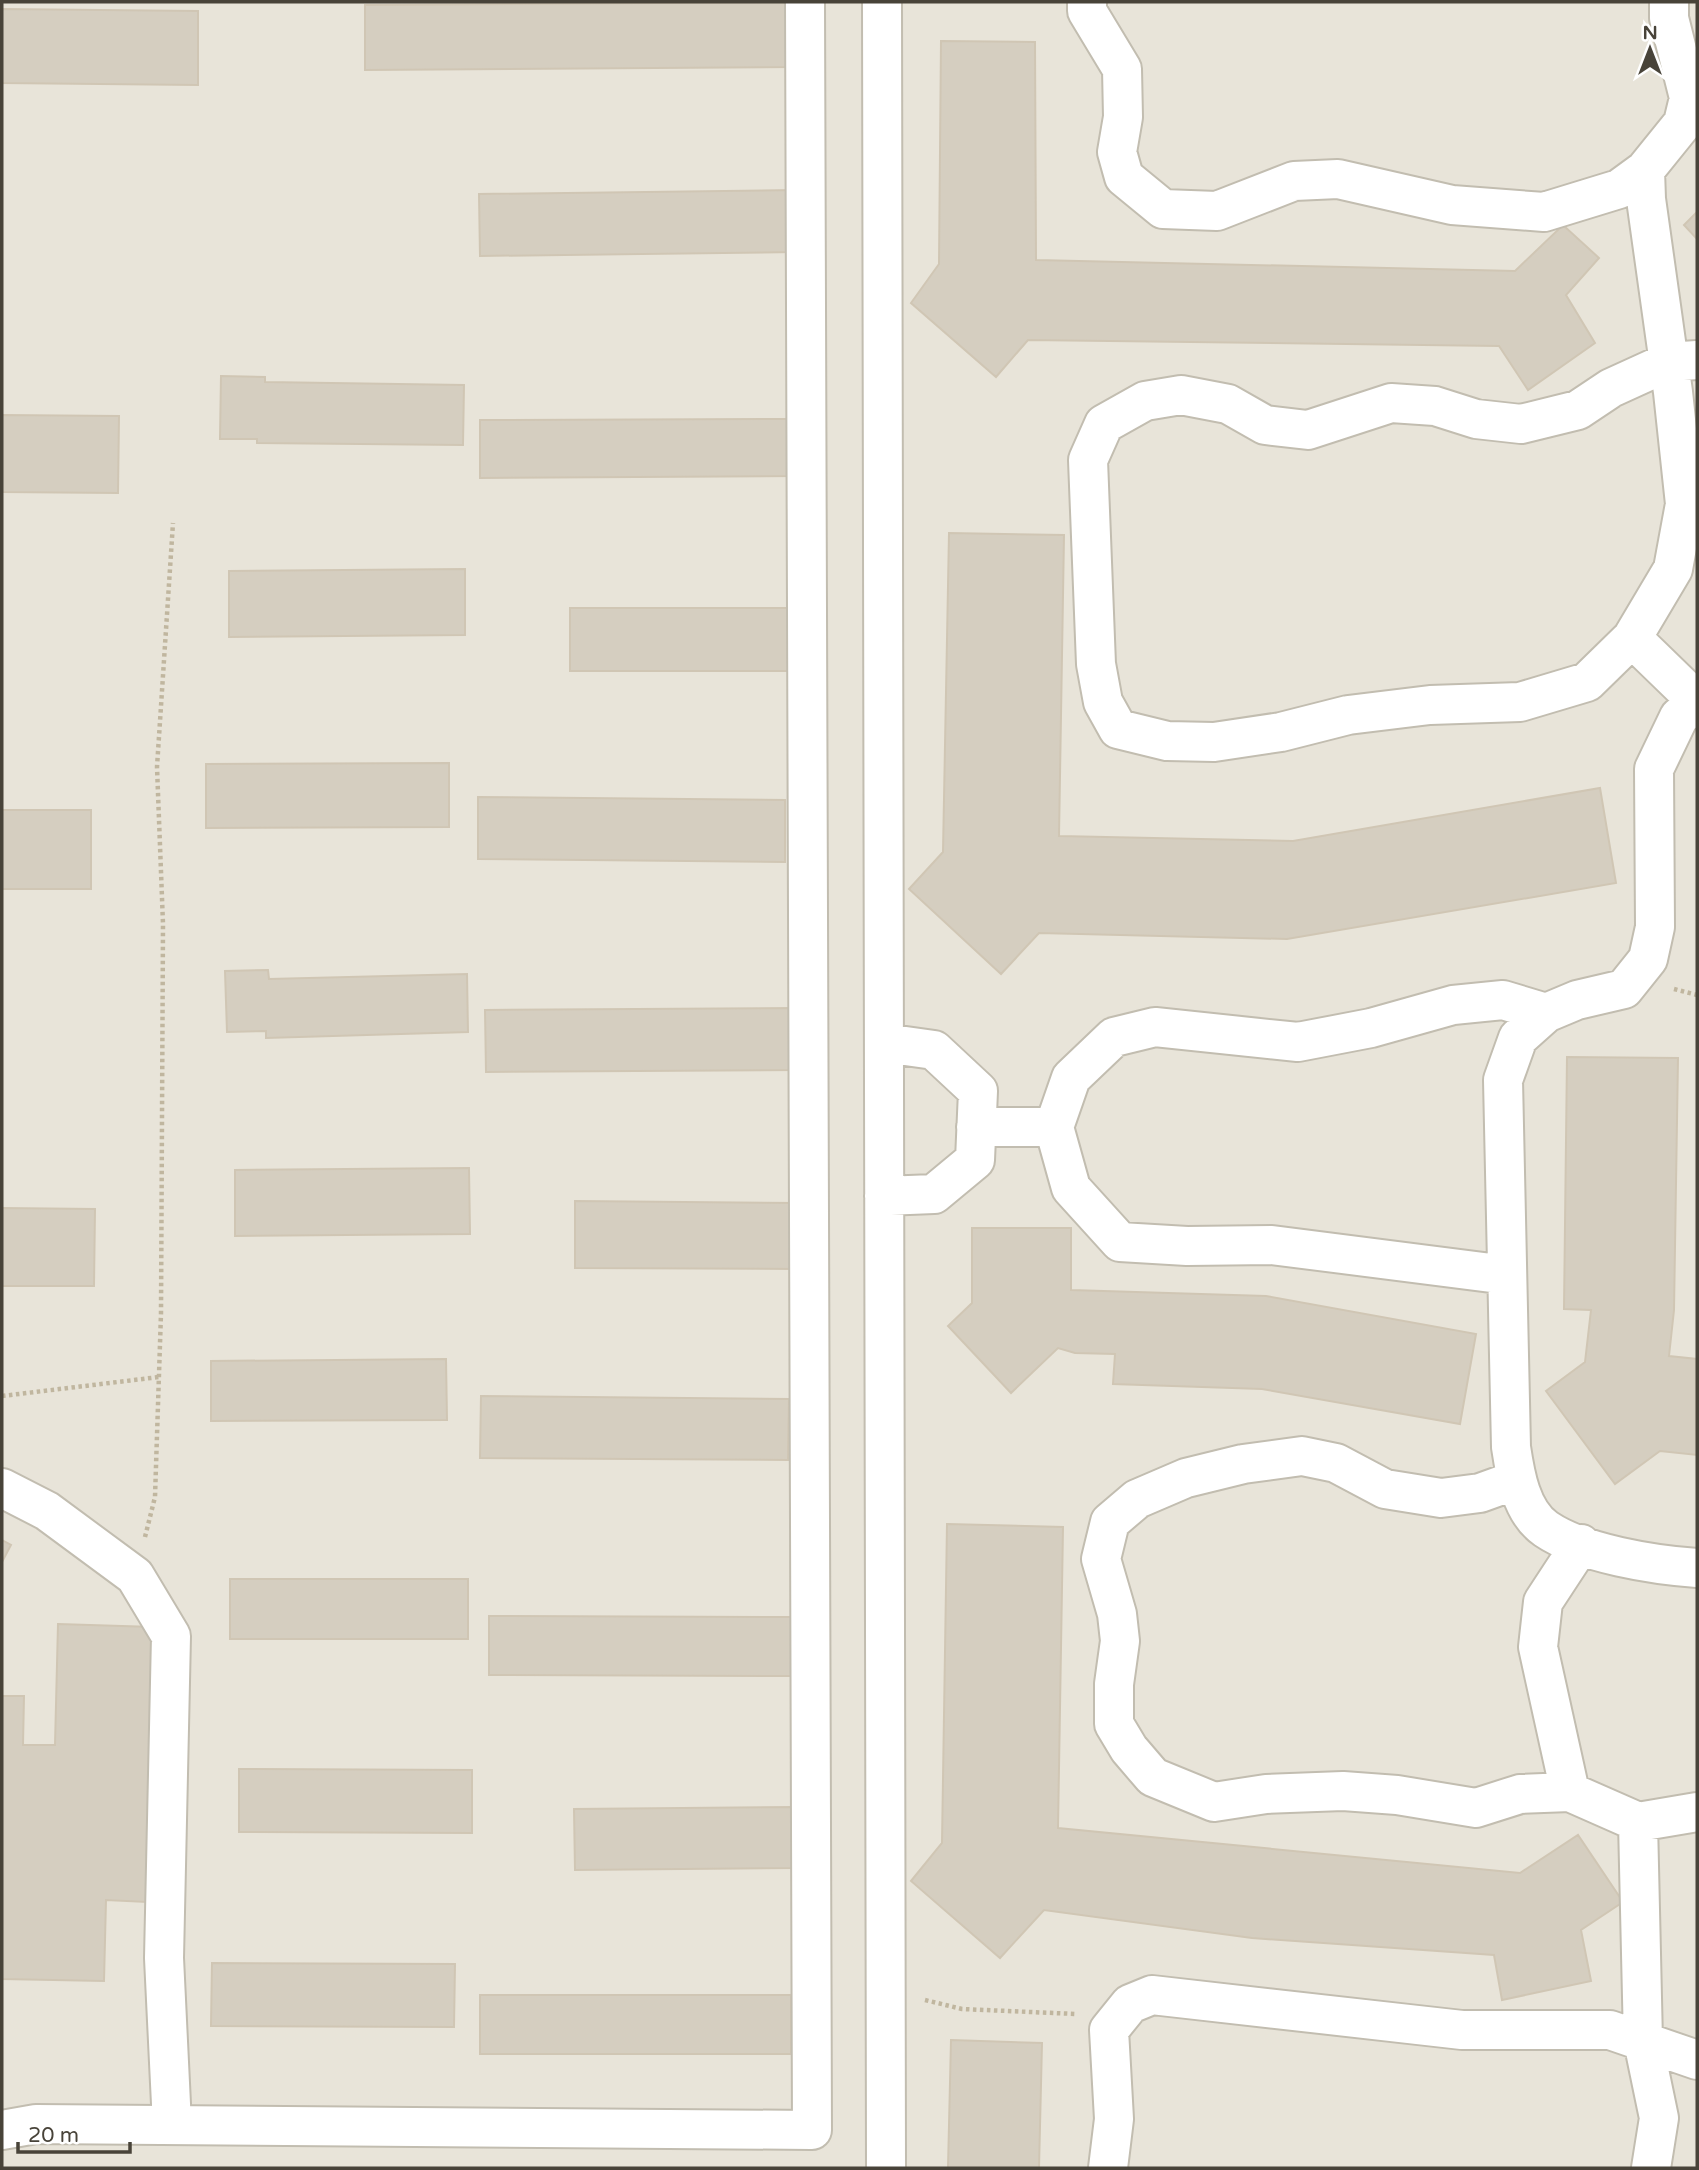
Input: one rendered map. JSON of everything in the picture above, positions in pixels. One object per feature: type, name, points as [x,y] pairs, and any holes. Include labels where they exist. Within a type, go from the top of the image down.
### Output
[{"type":"lane","points":[[2,2130],[36,2124],[812,2130],[805,2]]},
{"type":"lane","points":[[882,2],[886,2168]]},
{"type":"lane","points":[[1087,2],[1087,10],[1122,69],[1123,117],[1117,152],[1124,177],[1163,209],[1217,211],[1294,181],[1338,178],[1452,205],[1544,212],[1619,188],[1645,170],[1683,123],[1693,100],[1669,18],[1668,2]]},
{"type":"lane","points":[[1645,170],[1646,199],[1683,361],[1685,504],[1673,569],[1632,638],[1587,682],[1520,702],[1430,705],[1348,715],[1281,733],[1214,743],[1167,741],[1118,729],[1103,702],[1096,664],[1088,460],[1104,424],[1145,401],[1181,395],[1228,404],[1265,425],[1308,430],[1391,403],[1435,407],[1476,419],[1521,424],[1578,410],[1611,388],[1683,361]]},
{"type":"lane","points":[[1632,638],[1697,701],[1679,718],[1654,769],[1655,927],[1648,958],[1625,989],[1577,1000],[1546,1013],[1518,1038],[1503,1080],[1511,1447],[1516,1480],[1528,1507],[1545,1529],[1581,1544],[1648,1564],[1697,1569]]},
{"type":"lane","points":[[1507,1275],[1272,1245],[1187,1246],[1120,1242],[1071,1188],[1054,1127],[1071,1078],[1114,1037],[1154,1027],[1298,1042],[1371,1028],[1453,1005],[1503,1000],[1546,1013]]},
{"type":"lane","points":[[884,1044],[934,1050],[978,1091],[975,1160],[933,1194],[884,1196]]},
{"type":"lane","points":[[976,1127],[1054,1127]]},
{"type":"lane","points":[[1516,1480],[1480,1493],[1441,1498],[1385,1489],[1336,1463],[1302,1456],[1243,1464],[1186,1478],[1137,1499],[1110,1522],[1101,1559],[1117,1614],[1120,1641],[1114,1684],[1114,1724],[1129,1749],[1153,1777],[1214,1802],[1266,1794],[1343,1791],[1397,1795],[1476,1808],[1520,1794],[1570,1792],[1638,1822],[1697,1812]]},
{"type":"lane","points":[[2,1488],[47,1511],[135,1576],[172,1636],[164,1958],[172,2125]]},
{"type":"lane","points":[[1570,1792],[1538,1647],[1543,1602],[1581,1544]]},
{"type":"lane","points":[[1638,1822],[1643,2041],[1659,2118],[1651,2168]]},
{"type":"lane","points":[[1108,2168],[1114,2119],[1109,2030],[1130,2004],[1152,1995],[1462,2030],[1610,2030],[1697,2060]]},
{"type":"path","points":[[135,1576],[155,1497],[159,1377],[163,924],[157,767],[173,523]]},
{"type":"path","points":[[2,1396],[159,1377]]},
{"type":"path","points":[[886,1992],[962,2009],[1091,2015],[1109,2030]]},
{"type":"shaded area","points":[[2,2],[1697,2],[1697,2168],[2,2168]]},
{"type":"building","points":[[793,2],[793,67],[365,70],[365,5]]},
{"type":"building","points":[[2,9],[198,11],[198,85],[2,83]]},
{"type":"building","points":[[941,41],[1035,42],[1036,260],[1515,271],[1563,225],[1599,258],[1566,295],[1595,343],[1528,390],[1499,346],[1028,340],[996,377],[911,303],[939,264]]},
{"type":"building","points":[[796,190],[796,252],[480,256],[479,194]]},
{"type":"building","points":[[1697,212],[1697,239],[1684,225]]},
{"type":"building","points":[[221,376],[265,377],[265,382],[464,385],[463,445],[257,443],[257,439],[220,439]]},
{"type":"building","points":[[2,415],[119,416],[118,493],[2,492]]},
{"type":"building","points":[[795,419],[795,476],[480,478],[480,420]]},
{"type":"building","points":[[949,533],[1064,535],[1059,836],[1293,841],[1600,788],[1616,883],[1287,939],[1039,933],[1001,974],[909,889],[943,852]]},
{"type":"building","points":[[465,569],[465,635],[229,637],[229,571]]},
{"type":"building","points":[[570,608],[792,608],[792,671],[570,671]]},
{"type":"building","points":[[449,763],[449,827],[206,828],[206,764]]},
{"type":"building","points":[[478,797],[785,800],[785,862],[478,859]]},
{"type":"building","points":[[2,810],[91,810],[91,889],[2,889]]},
{"type":"building","points":[[268,970],[269,979],[467,974],[468,1032],[266,1038],[266,1031],[227,1032],[225,971]]},
{"type":"building","points":[[799,1008],[799,1070],[486,1072],[485,1010]]},
{"type":"building","points":[[1567,1057],[1678,1058],[1674,1310],[1669,1356],[1697,1359],[1697,1455],[1660,1451],[1615,1484],[1546,1391],[1585,1362],[1591,1310],[1564,1309]]},
{"type":"building","points":[[469,1168],[470,1234],[235,1236],[235,1170]]},
{"type":"building","points":[[575,1201],[797,1203],[796,1269],[575,1268]]},
{"type":"building","points":[[2,1208],[95,1209],[94,1286],[2,1286]]},
{"type":"building","points":[[972,1228],[1071,1228],[1071,1290],[1266,1296],[1476,1334],[1460,1424],[1262,1389],[1113,1384],[1115,1354],[1075,1353],[1058,1348],[1011,1393],[948,1326],[972,1303]]},
{"type":"building","points":[[446,1359],[447,1420],[211,1421],[211,1361]]},
{"type":"building","points":[[481,1396],[789,1399],[788,1460],[480,1458]]},
{"type":"building","points":[[947,1524],[1063,1527],[1058,1828],[1520,1873],[1578,1835],[1623,1902],[1581,1930],[1591,1981],[1502,2000],[1494,1955],[1252,1938],[1044,1910],[1000,1958],[911,1881],[942,1843]]},
{"type":"building","points":[[2,1540],[11,1545],[2,1562]]},
{"type":"building","points":[[230,1579],[468,1579],[468,1639],[230,1639]]},
{"type":"building","points":[[489,1616],[798,1617],[798,1676],[489,1675]]},
{"type":"building","points":[[58,1624],[153,1627],[147,1902],[106,1900],[104,1981],[2,1979],[2,1696],[24,1696],[23,1745],[55,1745]]},
{"type":"building","points":[[239,1769],[472,1770],[472,1833],[239,1832]]},
{"type":"building","points":[[795,1807],[796,1868],[575,1870],[574,1809]]},
{"type":"building","points":[[212,1963],[455,1964],[454,2027],[211,2026]]},
{"type":"building","points":[[480,1995],[791,1995],[791,2054],[480,2054]]},
{"type":"building","points":[[951,2040],[1042,2043],[1039,2168],[948,2168]]}]
